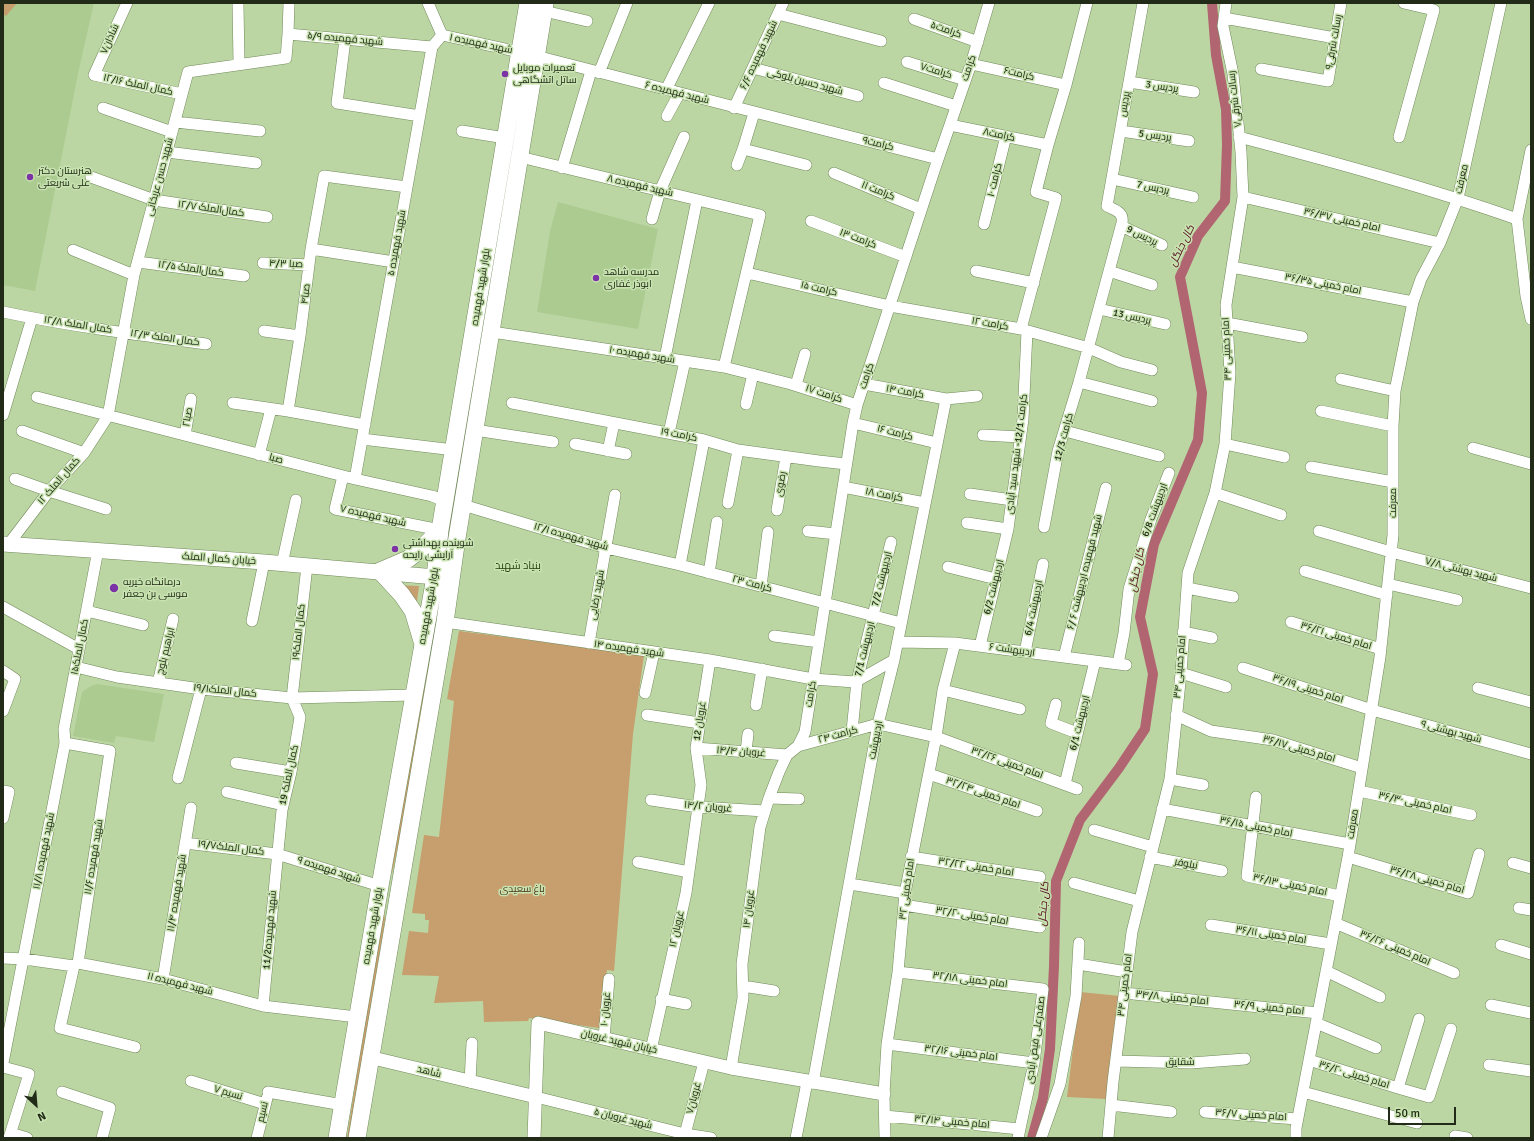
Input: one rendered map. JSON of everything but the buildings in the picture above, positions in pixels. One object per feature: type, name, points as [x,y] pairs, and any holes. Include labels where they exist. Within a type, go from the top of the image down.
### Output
[{"type":"main road","name":"بلوار شهید فهمیده","points":[[357,1138],[445,622],[440,530],[528,3]]},
{"type":"main road","name":"بلوار شهید فهمیده","points":[[338,1138],[357,1017],[422,644],[443,578],[455,554],[545,7]]},
{"type":"main road","points":[[422,644],[413,611],[402,595],[380,572],[408,559],[440,530]]},
{"type":"main road","name":"خیابان کمال الملک","points":[[5,547],[98,550],[264,562],[443,578]]},
{"type":"main road","points":[[445,622],[453,608],[459,564],[455,554]]},
{"type":"main road","points":[[380,886],[399,890]]},
{"type":"street","name":"شاذان۷","points":[[94,75],[127,3]]},
{"type":"street","points":[[238,3],[239,64],[286,58],[289,3]]},
{"type":"street","name":"شهید فهمیده ۱","points":[[428,3],[442,36]]},
{"type":"street","points":[[562,168],[573,128],[595,72],[627,3]]},
{"type":"street","points":[[666,90],[709,3]]},
{"type":"street","name":"شهید فهمیده ۶/۶","points":[[734,108],[783,3]]},
{"type":"street","name":"کرامت","points":[[787,755],[798,746],[805,732],[846,464],[857,405],[971,64],[989,3]]},
{"type":"street","points":[[1048,145],[1066,85],[1087,3]]},
{"type":"street","name":"پردیس","points":[[1122,226],[1122,214],[1107,206],[1143,3]]},
{"type":"street","name":"رسالت شرقی۷","points":[[1226,3],[1223,26],[1233,74],[1240,137],[1243,197]]},
{"type":"street","name":"رسالت شرقی۹","points":[[1261,69],[1328,81],[1341,3]]},
{"type":"street","points":[[1398,137],[1434,10],[1404,3]]},
{"type":"street","name":"معرفت","points":[[1296,1138],[1297,1119],[1348,857],[1381,649],[1393,535],[1393,426],[1395,391],[1413,302],[1421,279],[1440,243],[1458,198],[1501,3]]},
{"type":"street","points":[[545,7],[587,22]]},
{"type":"street","points":[[778,14],[881,41]]},
{"type":"street","points":[[1224,18],[1335,38]]},
{"type":"street","name":"کرامت۵","points":[[914,19],[978,42]]},
{"type":"street","name":"شهید فهمیده ۵/۹","points":[[288,34],[432,47]]},
{"type":"street","name":"شهید فهمیده ۱","points":[[432,47],[442,36]]},
{"type":"street","name":"شهید فهمیده ۱","points":[[442,36],[519,52]]},
{"type":"street","points":[[345,40],[337,103],[420,116]]},
{"type":"street","name":"شهید فهمیده ۵","points":[[355,480],[432,47]]},
{"type":"street","name":"شهید فهمیده ۶","points":[[536,56],[818,129]]},
{"type":"street","name":"کرامت۷","points":[[907,62],[965,80]]},
{"type":"street","name":"شهید حسن عربخانی","points":[[108,416],[134,275],[188,72],[239,64]]},
{"type":"street","name":"کرامت۶","points":[[971,64],[1066,85]]},
{"type":"street","name":"شهید حسین بلوکی","points":[[752,68],[858,96]]},
{"type":"street","name":"کمال الملک ۱۲/۱۶","points":[[94,75],[182,94]]},
{"type":"street","name":"پردیس 3","points":[[1130,82],[1194,92]]},
{"type":"street","points":[[884,83],[956,106]]},
{"type":"street","points":[[667,116],[679,94]]},
{"type":"street","points":[[103,108],[174,127],[260,131]]},
{"type":"street","points":[[737,165],[754,112]]},
{"type":"street","name":"کرامت۸","points":[[950,125],[1048,145]]},
{"type":"street","name":"کرامت۹","points":[[818,129],[938,159]]},
{"type":"street","points":[[462,131],[505,138]]},
{"type":"street","name":"پردیس 5","points":[[1121,131],[1189,141]]},
{"type":"street","name":"کرامت ۱۰","points":[[984,224],[1006,136]]},
{"type":"street","points":[[652,219],[660,191],[684,137]]},
{"type":"street","points":[[1240,137],[1384,176],[1458,198],[1517,219]]},
{"type":"street","name":"کرامت 12/1- شهید سید آبادی","points":[[1008,529],[1023,419],[1024,330],[1034,283],[1056,198],[1036,192],[1048,145]]},
{"type":"street","points":[[743,148],[806,165]]},
{"type":"street","points":[[1531,150],[1517,219],[1526,296],[1531,319]]},
{"type":"street","points":[[167,152],[256,163]]},
{"type":"street","name":"شهید فهمیده ۸","points":[[520,157],[760,215],[747,273]]},
{"type":"street","name":"کرامت ۱۱","points":[[834,173],[922,209]]},
{"type":"street","name":"صبا۴","points":[[288,411],[300,336],[311,249],[324,176],[407,187]]},
{"type":"street","name":"کمال‌الملک ۱۲/۷","points":[[91,178],[154,200],[267,217]]},
{"type":"street","name":"پردیس 7","points":[[1112,180],[1193,197]]},
{"type":"street","name":"امام خمینی ۳۶/۳۷","points":[[1243,197],[1440,243]]},
{"type":"street","name":"امام خمینی ۳۴","points":[[1111,1137],[1111,1106],[1132,932],[1170,779],[1181,673],[1188,573],[1215,493],[1225,444],[1230,373],[1226,305],[1243,197]]},
{"type":"street","points":[[664,358],[697,200]]},
{"type":"street","name":"کرامت ۱۳","points":[[811,221],[906,257]]},
{"type":"street","name":"پردیس 9","points":[[1122,226],[1162,245]]},
{"type":"street","name":"کرامت 12/3","points":[[1044,527],[1058,451],[1079,382],[1122,226]]},
{"type":"street","points":[[311,249],[394,262]]},
{"type":"street","points":[[73,250],[134,275]]},
{"type":"street","name":"کمال‌الملک ۱۲/۵","points":[[138,262],[244,276]]},
{"type":"street","name":"صبا ۴/۳","points":[[263,264],[309,265]]},
{"type":"street","name":"امام خمینی ۳۶/۳۵","points":[[1232,267],[1413,302]]},
{"type":"street","points":[[976,271],[1034,283]]},
{"type":"street","points":[[1109,271],[1152,285]]},
{"type":"street","points":[[724,367],[747,273]]},
{"type":"street","name":"کرامت ۱۵","points":[[747,273],[890,306]]},
{"type":"street","name":"کرامت ۱۲","points":[[890,306],[1024,330],[1088,348],[1121,362],[1152,370]]},
{"type":"street","name":"پردیس 13","points":[[1099,309],[1164,324]]},
{"type":"street","name":"کمال الملک ۱۲/۸","points":[[3,312],[124,333]]},
{"type":"street","points":[[3,415],[32,318]]},
{"type":"street","points":[[1227,323],[1302,336]]},
{"type":"street","points":[[264,331],[300,336]]},
{"type":"street","name":"شهید فهمیده ۱۰","points":[[492,332],[724,367],[794,385]]},
{"type":"street","name":"کمال الملک ۱۲/۳","points":[[124,333],[206,344]]},
{"type":"street","points":[[794,385],[805,354]]},
{"type":"street","points":[[669,433],[685,361]]},
{"type":"street","points":[[746,404],[753,374]]},
{"type":"street","points":[[1341,379],[1395,391]]},
{"type":"street","points":[[1079,382],[1152,401]]},
{"type":"street","name":"کرامت ۱۴","points":[[864,384],[946,399],[977,396]]},
{"type":"street","name":"کرامت ۱۷","points":[[794,385],[857,405]]},
{"type":"street","name":"صبا","points":[[36,397],[355,480],[432,496],[445,501]]},
{"type":"street","name":"صبا۲","points":[[185,435],[191,399]]},
{"type":"street","name":"اردیبهشت","points":[[796,1138],[810,1082],[850,884],[878,724],[898,642],[946,399]]},
{"type":"street","points":[[233,403],[365,425]]},
{"type":"street","name":"کرامت ۱۹","points":[[512,403],[704,440],[738,450],[846,464]]},
{"type":"street","points":[[259,455],[271,409]]},
{"type":"street","points":[[1321,410],[1393,426]]},
{"type":"street","name":"کمال الملک ۱۲","points":[[5,547],[49,491],[84,453],[108,416]]},
{"type":"street","points":[[608,451],[614,423]]},
{"type":"street","name":"کرامت ۱۶","points":[[853,423],[937,444]]},
{"type":"street","points":[[475,430],[553,442]]},
{"type":"street","points":[[22,431],[84,453]]},
{"type":"street","points":[[1064,431],[1159,456]]},
{"type":"street","points":[[983,435],[1020,436]]},
{"type":"street","points":[[362,439],[454,450]]},
{"type":"street","points":[[680,565],[704,440]]},
{"type":"street","points":[[575,444],[626,454]]},
{"type":"street","points":[[1225,444],[1284,457]]},
{"type":"street","points":[[1473,448],[1531,464]]},
{"type":"street","points":[[728,504],[738,450]]},
{"type":"street","name":"رضوی","points":[[777,510],[786,457]]},
{"type":"street","points":[[1311,467],[1393,482]]},
{"type":"street","name":"اردیبهشت 6/8","points":[[1122,664],[1129,589],[1151,519],[1169,473]]},
{"type":"street","name":"شهید فهمیده ۷","points":[[343,476],[335,509],[440,530]]},
{"type":"street","points":[[15,479],[106,509]]},
{"type":"street","name":"کرامت ۱۸","points":[[843,487],[925,503]]},
{"type":"street","name":"شهید فهمیده اردیبهشت ۶ /۶","points":[[1064,657],[1106,488]]},
{"type":"street","points":[[1215,493],[1281,515]]},
{"type":"street","points":[[970,494],[1012,500]]},
{"type":"street","name":"شهید رضایی","points":[[589,643],[616,496]]},
{"type":"street","points":[[282,564],[296,500]]},
{"type":"street","name":"شهید فهمیده ۱۲/۱","points":[[462,505],[606,548],[680,565]]},
{"type":"street","points":[[709,573],[717,522]]},
{"type":"street","points":[[967,523],[1008,529]]},
{"type":"street","name":"اردیبهشت 6/2","points":[[980,646],[1008,529]]},
{"type":"street","points":[[808,531],[836,534]]},
{"type":"street","name":"شهید بهشتی ۷/۸","points":[[1319,531],[1391,552],[1531,588]]},
{"type":"street","points":[[760,586],[768,532]]},
{"type":"street","name":"اردیبهشت 7/2","points":[[873,616],[891,542]]},
{"type":"street","name":"کمال الملک۱۵","points":[[66,743],[64,729],[98,550]]},
{"type":"street","points":[[252,621],[264,562]]},
{"type":"street","name":"اردیبهشت 6/4","points":[[1024,652],[1042,564]]},
{"type":"street","name":"کرامت ۲۳","points":[[680,565],[901,624]]},
{"type":"street","name":"کمال الملک۱۹","points":[[292,698],[307,566]]},
{"type":"street","points":[[948,567],[996,579]]},
{"type":"street","points":[[1305,571],[1387,590],[1457,600]]},
{"type":"street","points":[[1187,588],[1233,597]]},
{"type":"street","points":[[3,607],[79,649]]},
{"type":"street","points":[[87,611],[142,625]]},
{"type":"street","name":"اردیبهشت 7/1","points":[[852,731],[856,681],[873,616]]},
{"type":"street","name":"ابراهیم بلوچ","points":[[158,683],[174,619]]},
{"type":"street","name":"شهید فهمیده ۱۴","points":[[445,622],[710,660],[814,678],[856,681]]},
{"type":"street","name":"امام خمینی ۳۶/۲۱","points":[[1291,622],[1381,649]]},
{"type":"street","points":[[1183,632],[1212,638]]},
{"type":"street","points":[[774,636],[819,642]]},
{"type":"street","name":"اردیبهشت ۶","points":[[898,642],[955,643],[1122,664]]},
{"type":"street","name":"امام خمینی ۳۲","points":[[885,1138],[884,1094],[888,1044],[898,972],[905,893],[936,737],[943,690],[955,643]]},
{"type":"street","points":[[645,693],[654,652]]},
{"type":"street","name":"غرویان 12","points":[[698,807],[701,785],[696,748],[710,660]]},
{"type":"street","points":[[856,681],[894,660]]},
{"type":"street","name":"اردیبهشت 6/1","points":[[1065,784],[1096,661]]},
{"type":"street","name":"کمال الملک۱۹/۱","points":[[76,667],[117,677],[158,683],[292,698],[413,696]]},
{"type":"street","name":"امام خمینی ۳۶/۱۹","points":[[1243,668],[1372,710]]},
{"type":"street","points":[[756,705],[762,669]]},
{"type":"street","points":[[3,671],[14,679],[3,711]]},
{"type":"street","points":[[1181,673],[1226,687]]},
{"type":"street","points":[[1478,688],[1531,702]]},
{"type":"street","points":[[178,778],[201,689]]},
{"type":"street","points":[[943,690],[1020,710]]},
{"type":"street","name":"کمال الملک 19","points":[[277,854],[283,805],[291,772],[300,717],[292,698]]},
{"type":"street","points":[[1056,704],[1050,723],[1077,734]]},
{"type":"street","name":"شهید بهشتی ۹","points":[[1372,710],[1531,754]]},
{"type":"street","points":[[647,715],[700,723]]},
{"type":"street","name":"امام خمینی ۳۶/۱۷","points":[[1176,715],[1211,730],[1273,740],[1362,768]]},
{"type":"street","name":"کرامت ۲۴","points":[[798,746],[878,724]]},
{"type":"street","name":"امام خمینی ۳۲/۲۶","points":[[878,724],[936,737],[1078,789]]},
{"type":"street","points":[[746,752],[748,734]]},
{"type":"street","name":"شهید فهمیده ۱۱/۶","points":[[66,743],[110,751],[76,965],[60,1028],[135,1046]]},
{"type":"street","name":"شهید فهمیده ۱۱/۸","points":[[3,1063],[42,858],[66,743]]},
{"type":"street","name":"غرویان ۱۴/۴","points":[[696,748],[787,755]]},
{"type":"street","name":"غرویان ۱۴","points":[[731,1068],[743,998],[742,964],[760,827],[769,798],[787,755]]},
{"type":"street","points":[[236,763],[291,772]]},
{"type":"street","name":"امام خمینی ۳۲/۲۴","points":[[929,774],[1037,812]]},
{"type":"street","points":[[1170,779],[1203,784]]},
{"type":"street","name":"امام خمینی ۳۶/۳۰","points":[[1358,791],[1471,815]]},
{"type":"street","points":[[3,818],[6,792]]},
{"type":"street","points":[[227,792],[283,805]]},
{"type":"street","name":"امام خمینی ۳۶/۱۳","points":[[1256,797],[1247,876],[1340,896]]},
{"type":"street","points":[[769,798],[799,799]]},
{"type":"street","name":"غرویان ۱۴/۲","points":[[651,800],[698,807],[765,811]]},
{"type":"street","name":"غرویان ۱۲","points":[[651,1050],[661,998],[686,893],[698,807]]},
{"type":"street","name":"شهید فهمیده ۱۱/۴","points":[[163,979],[191,808]]},
{"type":"street","name":"امام خمینی ۳۶/۱۵","points":[[1162,809],[1350,844]]},
{"type":"street","name":"نیلوفر","points":[[1094,830],[1151,852],[1222,871]]},
{"type":"street","name":"کمال الملک۱۹/۷","points":[[185,843],[277,854]]},
{"type":"street","name":"شهید فهمیده ۹","points":[[277,854],[380,886]]},
{"type":"street","name":"شهید فهمیده11/2","points":[[264,1006],[277,854]]},
{"type":"street","name":"امام خمینی ۳۶/۲۸","points":[[1348,857],[1468,893],[1479,854]]},
{"type":"street","name":"امام خمینی ۳۲/۲۲","points":[[911,857],[1040,877]]},
{"type":"street","points":[[638,862],[688,872]]},
{"type":"street","points":[[1513,863],[1531,868]]},
{"type":"street","points":[[1074,883],[1139,901]]},
{"type":"street","points":[[850,884],[905,893]]},
{"type":"street","name":"امام خمینی ۳۲/۲۰","points":[[904,905],[1040,927]]},
{"type":"street","points":[[1519,908],[1531,910]]},
{"type":"street","name":"امام خمینی ۳۶/۲۶","points":[[1335,923],[1454,973]]},
{"type":"street","name":"امام خمینی ۳۶/۱۱","points":[[1211,925],[1331,944]]},
{"type":"street","points":[[1041,1138],[1060,1084],[1076,996],[1079,943]]},
{"type":"street","points":[[1501,945],[1531,954]]},
{"type":"street","name":"شهید فهمیده ۱۱","points":[[3,958],[76,965],[163,979],[264,1006],[357,1017]]},
{"type":"street","points":[[1078,964],[1127,972]]},
{"type":"street","points":[[1326,971],[1380,996]]},
{"type":"street","name":"امام خمینی ۳۲/۱۸","points":[[898,972],[1043,989]]},
{"type":"street","name":"غرویان ۱۰","points":[[604,1038],[609,979]]},
{"type":"street","points":[[743,986],[774,991]]},
{"type":"street","name":"صفدرعلی فیض آبادی","points":[[1019,1133],[1034,1063],[1043,989]]},
{"type":"street","name":"امام خمینی ۳۴/۸","points":[[1124,993],[1221,1003]]},
{"type":"street","points":[[661,998],[686,1004]]},
{"type":"street","name":"امام خمینی ۳۶/۹","points":[[1221,1003],[1317,1018],[1376,1048]]},
{"type":"street","points":[[1491,1005],[1531,1013]]},
{"type":"street","name":"امام خمینی ۳۶/۲۰","points":[[1309,1060],[1398,1088],[1419,1019]]},
{"type":"street","name":"خیابان شهید غرویان","points":[[534,1138],[538,1023],[731,1068],[884,1094]]},
{"type":"street","points":[[1398,1088],[1429,1097],[1451,1029]]},
{"type":"street","points":[[470,1082],[472,1043]]},
{"type":"street","name":"امام خمینی ۳۲/۱۶","points":[[888,1044],[1034,1063]]},
{"type":"street","name":"شاهد","points":[[370,1057],[536,1098]]},
{"type":"street","name":"شقایق","points":[[1116,1061],[1191,1063],[1245,1059]]},
{"type":"street","name":"غرویان۷","points":[[684,1136],[704,1062]]},
{"type":"street","points":[[1489,1065],[1531,1071]]},
{"type":"street","points":[[3,1067],[29,1074],[10,1136],[27,1138]]},
{"type":"street","name":"نسیم ۷","points":[[191,1081],[265,1104]]},
{"type":"street","name":"نسیم","points":[[257,1138],[269,1088],[343,1105]]},
{"type":"street","points":[[62,1092],[110,1108],[102,1138]]},
{"type":"street","points":[[1302,1092],[1417,1123]]},
{"type":"street","name":"شهید غرویان ۵","points":[[536,1098],[684,1136],[711,1138]]},
{"type":"street","points":[[1111,1106],[1171,1112]]},
{"type":"street","name":"امام خمینی ۳۶/۷","points":[[1205,1112],[1297,1119]]},
{"type":"street","name":"امام خمینی ۳۲/۱۴","points":[[885,1116],[1019,1133]]},
{"type":"street","points":[[1455,1136],[1467,1138]]},
{"type":"shaded area","name":"هنرستان دکتر علی شریعتی","points":[[3,3],[94,3],[79,69],[35,291],[3,285]]},
{"type":"shaded area","name":"مدرسه شاهد ابوذر غفاری","points":[[558,202],[658,229],[638,329],[537,312],[550,231]]},
{"type":"shaded area","points":[[97,684],[164,694],[154,742],[116,736],[114,743],[73,736],[82,692]]},
{"type":"green space","points":[[3,3],[17,3],[6,16],[3,14]]},
{"type":"green space","points":[[477,346],[481,347],[446,560],[448,526]]},
{"type":"green space","points":[[395,585],[419,586],[416,609]]},
{"type":"green space","points":[[438,595],[436,632],[392,874],[394,843]]},
{"type":"green space","name":"باغ سعیدی","points":[[459,631],[644,655],[633,734],[614,971],[607,970],[599,1028],[529,1018],[528,1021],[484,1022],[483,1001],[434,1003],[439,976],[402,975],[409,931],[428,933],[429,920],[425,920],[425,914],[412,913],[424,835],[439,837],[454,701],[447,699]]},
{"type":"green space","points":[[383,904],[385,920],[350,1138],[347,1138]]},
{"type":"green space","points":[[1080,992],[1120,996],[1107,1099],[1067,1097]]},
{"type":"waterway","name":"کال جنگل","points":[[1032,1138],[1043,1098],[1050,1049],[1056,881],[1080,820],[1119,768],[1145,729],[1153,674],[1140,617],[1154,544],[1198,440],[1202,393],[1180,277],[1198,236],[1225,201],[1227,145],[1226,109],[1216,55],[1212,3]]},
{"type":"place","name":"تعمیرات موبایل ساتل اتشگاهی","points":[[505,74]]},
{"type":"place","name":"هنرستان دکتر علی شریعتی","points":[[30,177]]},
{"type":"place","name":"مدرسه شاهد ابوذر غفاری","points":[[596,278]]},
{"type":"place","name":"شوینده بهداشتی آرایشی رایحه","points":[[395,549]]},
{"type":"place","name":"درمانگاه خیریه موسی بن جعفر","points":[[114,588]]},
{"type":"district","name":"بنیاد شهید","points":[[518,566]]}]
